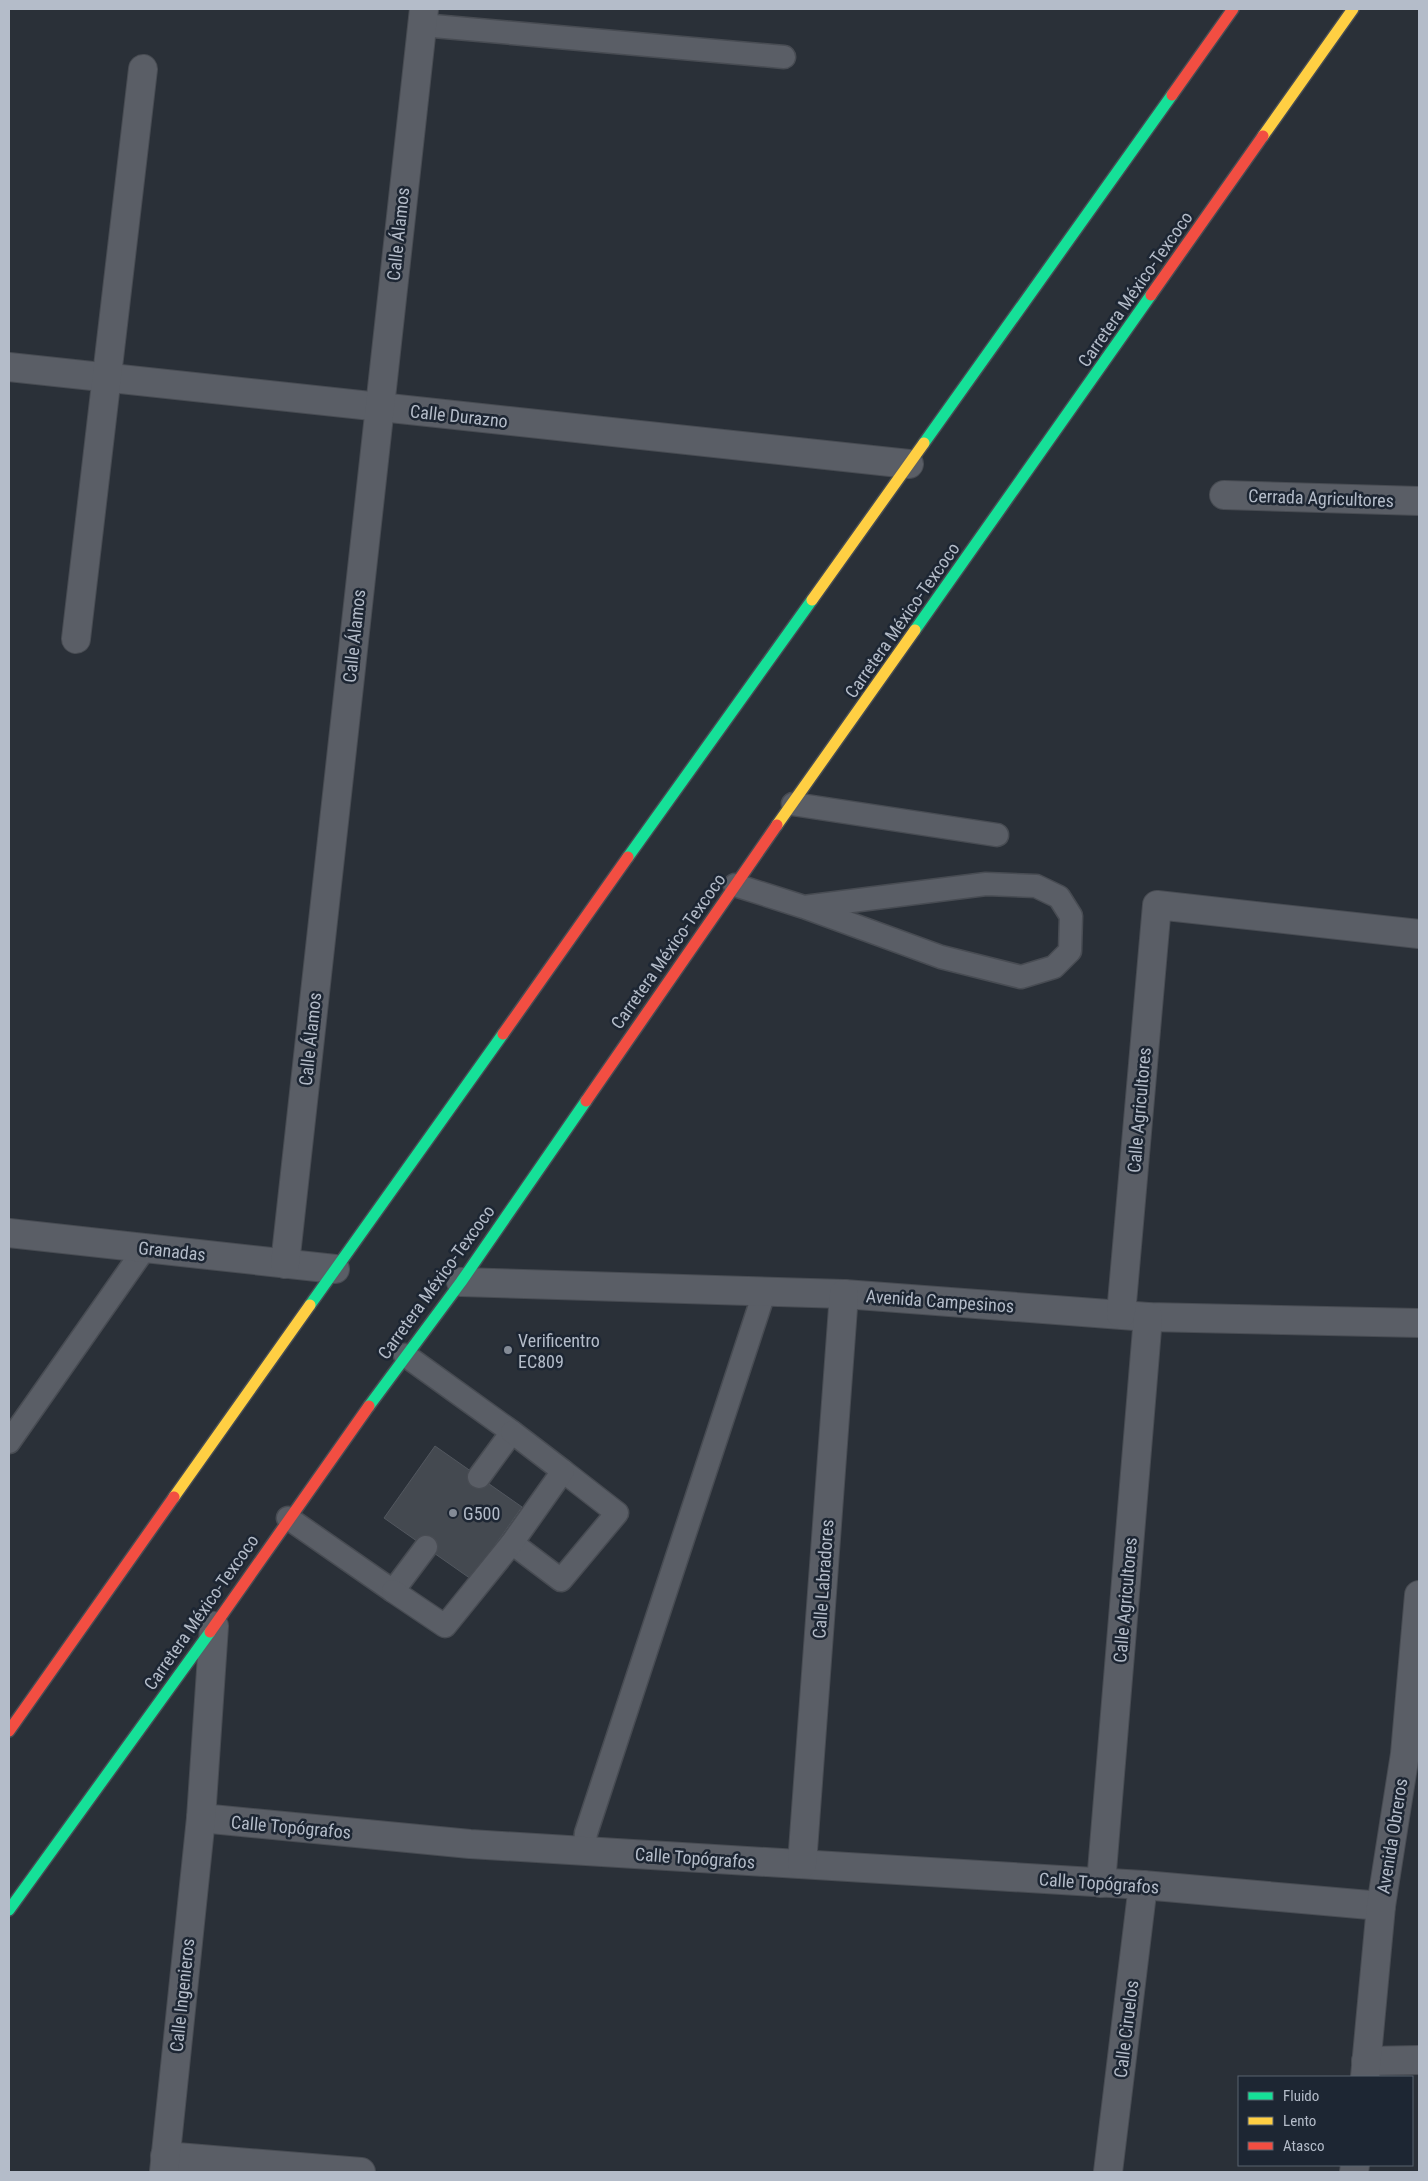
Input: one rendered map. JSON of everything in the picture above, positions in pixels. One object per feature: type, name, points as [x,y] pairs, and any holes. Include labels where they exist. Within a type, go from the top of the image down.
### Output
[{"type":"highway","points":[[9,1732],[335,1269],[1234,9]]},
{"type":"highway","name":"Carretera México-Texcoco","points":[[9,1910],[214,1626],[288,1518],[405,1355],[461,1282],[735,885],[1353,9]]},
{"type":"street","name":"Calle Álamos","points":[[285,1264],[423,17]]},
{"type":"street","points":[[76,639],[143,69]]},
{"type":"street","name":"Calle Durazno","points":[[9,367],[909,464]]},
{"type":"street","name":"Cerrada Agricultores","points":[[1224,495],[1419,501]]},
{"type":"street","name":"Calle Agricultores","points":[[1120,1314],[1157,905],[1419,934]]},
{"type":"street","name":"Granadas","points":[[9,1233],[335,1269]]},
{"type":"street","name":"Avenida Campesinos","points":[[461,1282],[765,1290],[844,1294],[1148,1317],[1419,1322]]},
{"type":"street","name":"Calle Labradores","points":[[802,1864],[844,1294]]},
{"type":"street","name":"Calle Agricultores","points":[[1102,1883],[1148,1317]]},
{"type":"street","name":"Avenida Obreros","points":[[1365,2069],[1381,1906],[1412,1753],[1419,1595]]},
{"type":"street","points":[[201,1818],[214,1626]]},
{"type":"street","name":"Calle Topógrafos","points":[[201,1818],[470,1844],[1143,1885],[1381,1906]]},
{"type":"street","name":"Calle Ingenieros","points":[[165,2164],[201,1818]]},
{"type":"street","name":"Calle Ciruelos","points":[[1108,2172],[1143,1885]]},
{"type":"street","points":[[1365,2069],[1419,2060]]},
{"type":"street","points":[[165,2164],[361,2172]]},
{"type":"lane","points":[[423,17],[784,57]]},
{"type":"lane","points":[[793,804],[997,835]]},
{"type":"lane","points":[[735,885],[804,907],[941,957],[1022,977],[1054,967],[1070,951],[1071,916],[1060,898],[1036,886],[986,884],[804,907]]},
{"type":"lane","points":[[9,1442],[145,1248]]},
{"type":"lane","points":[[584,1851],[586,1832],[765,1290]]},
{"type":"lane","points":[[405,1355],[512,1432],[616,1513],[561,1580],[512,1543]]},
{"type":"lane","points":[[480,1477],[512,1432]]},
{"type":"lane","points":[[288,1518],[446,1626],[512,1543],[563,1471]]},
{"type":"lane","points":[[393,1591],[426,1547]]},
{"type":"building","name":"G500","points":[[435,1446],[522,1507],[471,1579],[384,1518]]},
{"type":"traffic: fast","points":[[924,443],[1172,95]]},
{"type":"traffic: fast","points":[[915,630],[1151,295]]},
{"type":"traffic: fast","points":[[628,857],[812,600]]},
{"type":"traffic: fast","points":[[310,1305],[503,1034]]},
{"type":"traffic: fast","points":[[369,1406],[461,1282],[586,1101]]},
{"type":"traffic: fast","points":[[9,1910],[210,1632]]},
{"type":"traffic: slow","points":[[1263,136],[1353,9]]},
{"type":"traffic: slow","points":[[812,600],[924,443]]},
{"type":"traffic: slow","points":[[777,825],[915,630]]},
{"type":"traffic: slow","points":[[174,1497],[310,1305]]},
{"type":"traffic: jam","points":[[1172,95],[1233,9]]},
{"type":"traffic: jam","points":[[1151,295],[1263,136]]},
{"type":"traffic: jam","points":[[586,1101],[777,825]]},
{"type":"traffic: jam","points":[[503,1034],[628,857]]},
{"type":"traffic: jam","points":[[210,1632],[369,1406]]},
{"type":"traffic: jam","points":[[9,1731],[174,1497]]},
{"type":"place","name":"Verificentro EC809","points":[[508,1350]]},
{"type":"place","name":"G500","points":[[453,1513]]}]
